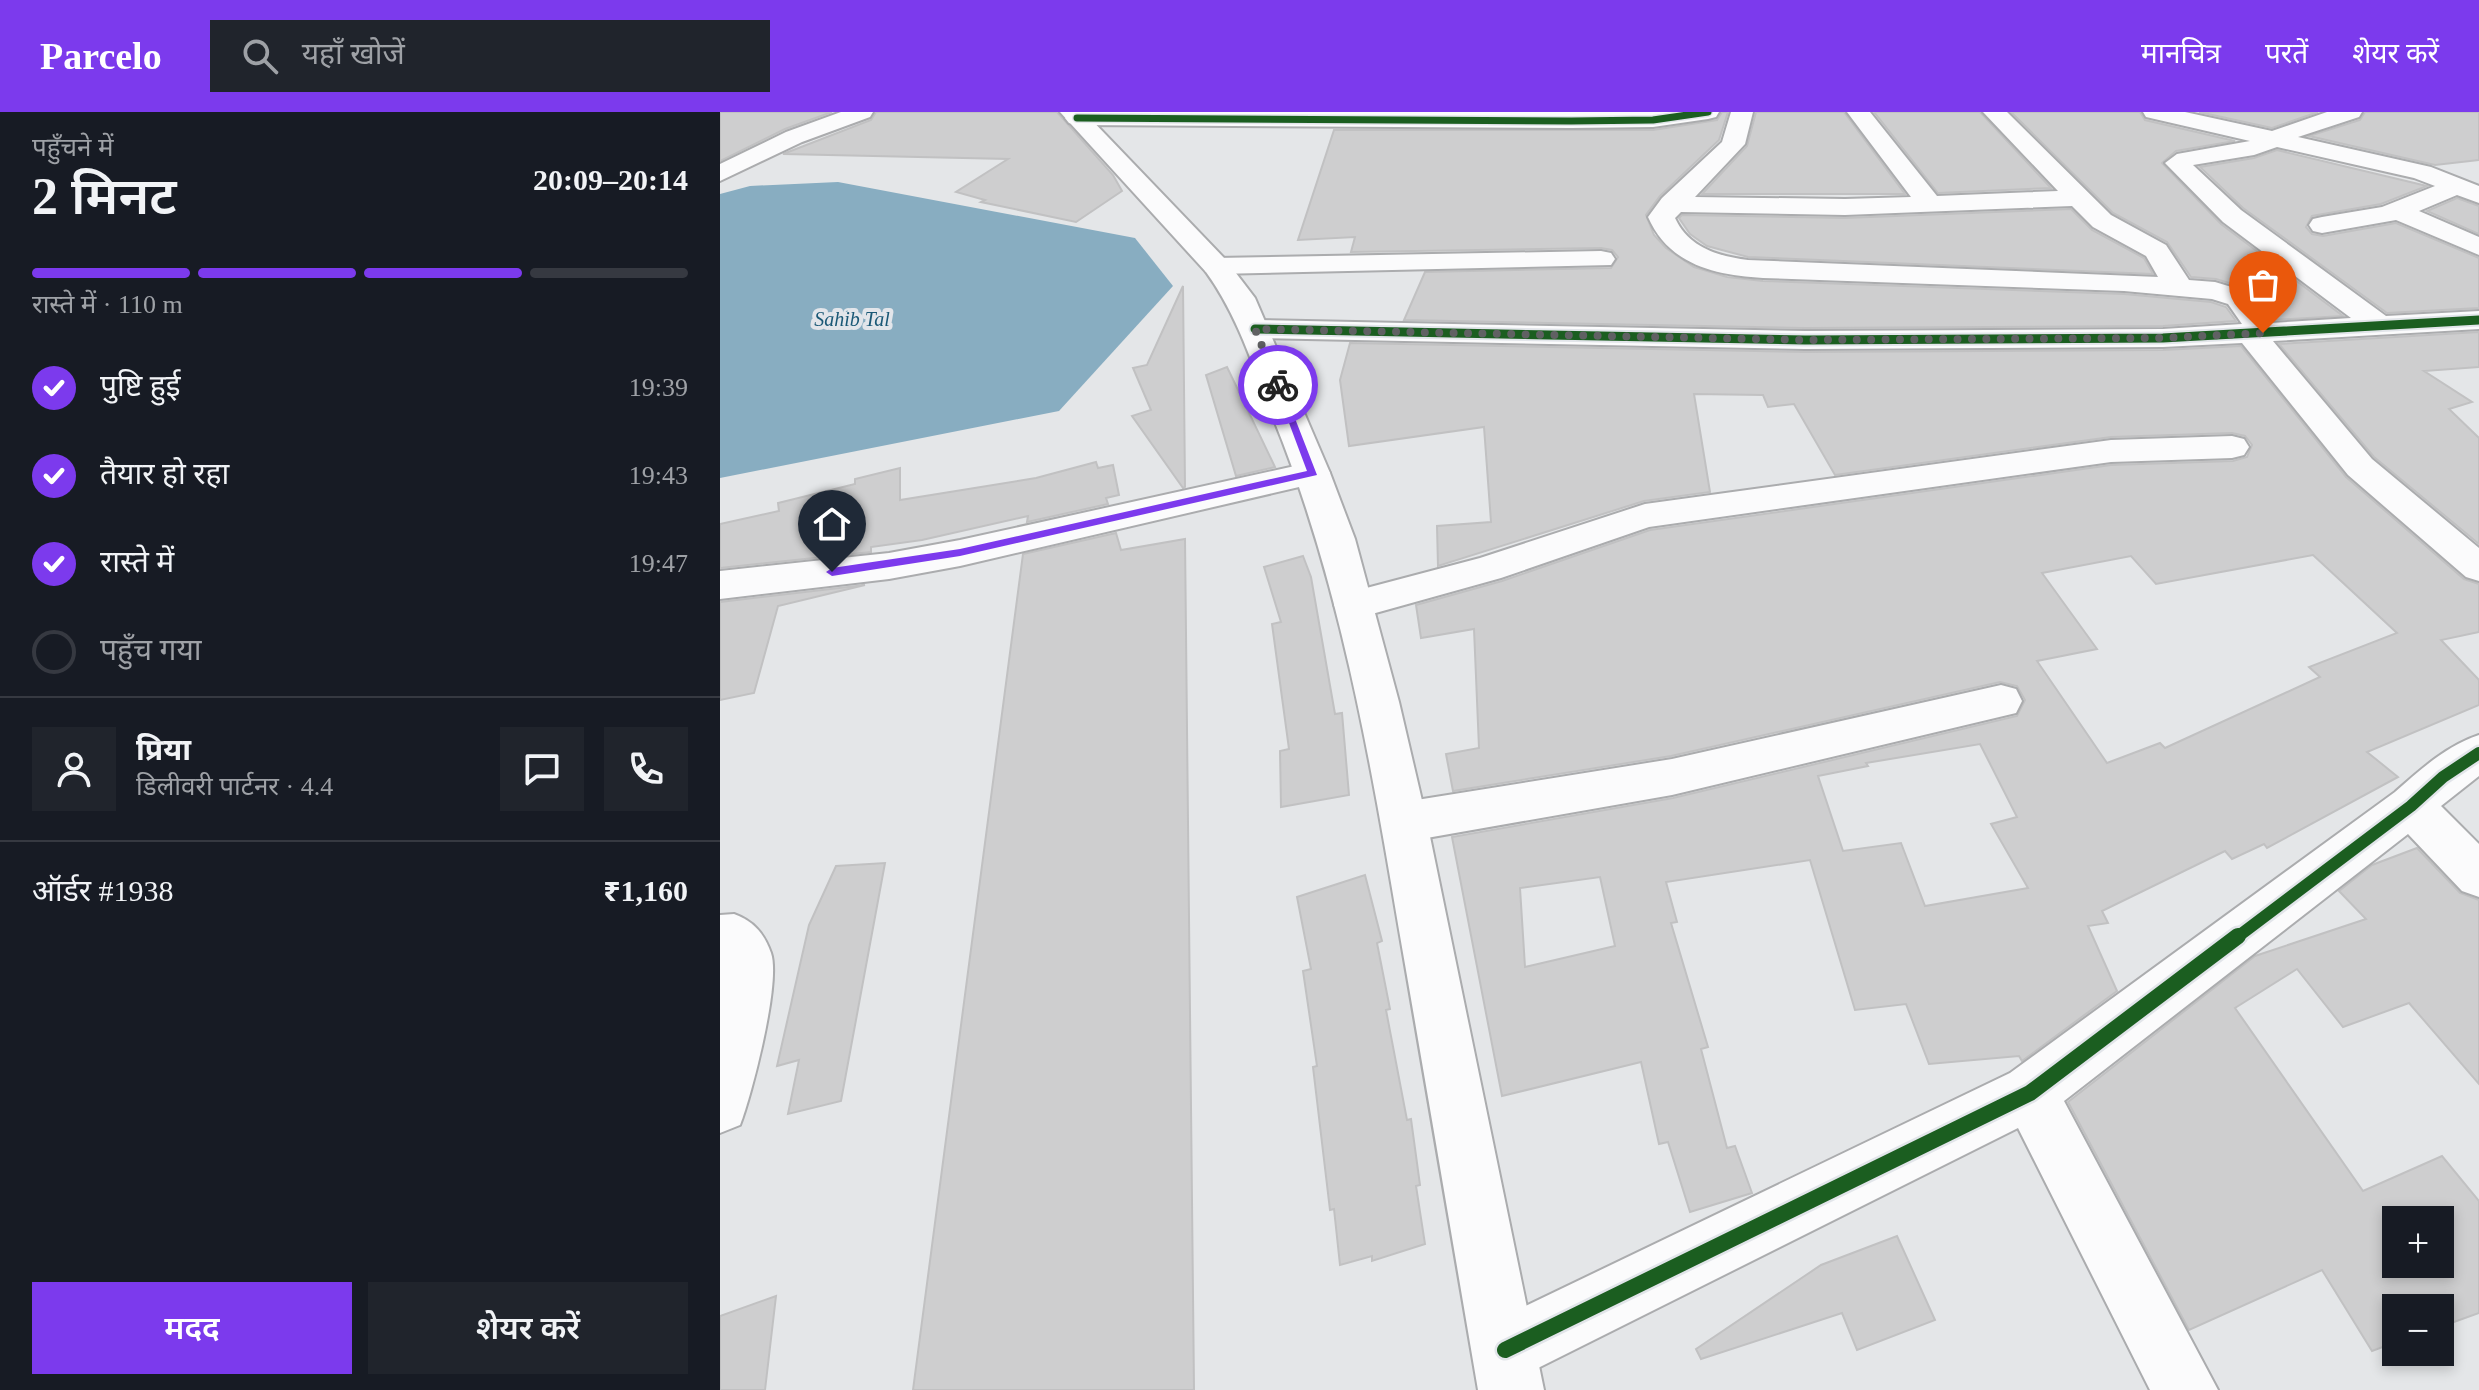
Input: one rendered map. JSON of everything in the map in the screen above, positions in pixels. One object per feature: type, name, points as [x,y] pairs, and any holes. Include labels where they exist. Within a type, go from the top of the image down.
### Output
[{"type":"street","points":[[720,174],[794,137],[862,112]]},
{"type":"street","points":[[1074,115],[1665,119],[1708,112]]},
{"type":"street","points":[[1742,112],[1733,144],[1661,217],[1664,228],[1686,250],[1706,261],[1734,268],[2124,282],[2179,287],[2238,298],[2257,334],[2360,467],[2479,568]]},
{"type":"street","points":[[1858,112],[1931,205]]},
{"type":"street","points":[[1994,112],[2076,198],[2112,228],[2156,251],[2179,287]]},
{"type":"street","points":[[2154,112],[2462,182]]},
{"type":"street","points":[[2351,112],[2239,152],[2177,163],[2232,216],[2379,325]]},
{"type":"street","points":[[1074,115],[1216,266],[1240,298],[1313,473],[1354,605],[1404,822],[1508,1370],[2030,1093],[2411,806],[2443,777],[2479,753]]},
{"type":"street","points":[[720,156],[750,158]]},
{"type":"street","points":[[2322,225],[2397,211],[2462,182]]},
{"type":"street","points":[[1671,204],[1931,205],[2076,198]]},
{"type":"street","points":[[2397,211],[2479,247]]},
{"type":"street","points":[[1216,266],[1601,259]]},
{"type":"street","points":[[1255,329],[1805,340],[2163,338],[2476,322]]},
{"type":"street","points":[[1354,605],[1488,569],[1645,516],[2111,451],[2232,447]]},
{"type":"street","points":[[720,585],[889,566],[960,553],[1313,473]]},
{"type":"street","points":[[1404,822],[1672,777],[2001,701]]},
{"type":"street","points":[[2411,806],[2479,876]]},
{"type":"street","points":[[720,938],[734,937],[747,956],[745,994],[720,1105]]},
{"type":"street","points":[[2030,1093],[2185,1390]]},
{"type":"water","name":"Sahib Tal","points":[[838,182],[1135,238],[1173,286],[1059,411],[720,478],[720,194],[750,186]]},
{"type":"building","points":[[720,112],[832,112],[785,129],[720,161]]},
{"type":"building","points":[[876,112],[1057,112],[1113,175],[1122,191],[1076,222],[981,202],[985,200],[956,192],[1008,159],[783,154],[871,120]]},
{"type":"building","points":[[1722,112],[1728,112],[1719,140],[1660,196],[1646,215],[1654,235],[1666,248],[1694,267],[1727,277],[1763,281],[2124,294],[2211,302],[2226,307],[2236,321],[2163,326],[1805,328],[1404,320],[1425,272],[1611,268],[1618,257],[1612,250],[1601,248],[1351,252],[1355,237],[1298,240],[1334,130],[1653,130],[1717,120]]},
{"type":"building","points":[[1756,112],[1844,112],[1905,194],[1702,194],[1747,146]]},
{"type":"building","points":[[1874,112],[1980,112],[2051,188],[1938,193]]},
{"type":"building","points":[[2011,112],[2140,112],[2145,120],[2235,141],[2176,151],[2162,163],[2221,224],[2343,316],[2272,320],[2249,289],[2216,279],[2191,277],[2167,242],[2113,213]]},
{"type":"building","points":[[2199,112],[2318,112],[2272,128]]},
{"type":"building","points":[[2365,112],[2479,112],[2479,160],[2435,165],[2309,136],[2360,120]]},
{"type":"building","points":[[2277,150],[2427,186],[2381,204],[2312,216],[2306,227],[2312,234],[2323,236],[2396,223],[2479,258],[2479,308],[2387,313],[2243,208],[2200,167],[2254,158]]},
{"type":"building","points":[[2457,198],[2479,206],[2479,234],[2427,211]]},
{"type":"building","points":[[2071,209],[2092,230],[2144,258],[2153,274],[1748,257],[1707,246],[1690,234],[1679,218],[1682,215],[1845,218]]},
{"type":"building","points":[[1183,286],[1183,488],[1132,416],[1151,410],[1133,368],[1147,365]]},
{"type":"building","points":[[2479,332],[2479,367],[2424,371],[2472,402],[2449,409],[2479,438],[2479,544],[2374,457],[2279,344]]},
{"type":"building","points":[[1350,343],[1805,352],[2163,350],[2241,346],[2346,477],[2464,579],[2479,584],[2479,632],[2441,640],[2479,680],[2479,705],[2367,752],[2398,777],[2267,848],[2264,844],[2232,859],[2225,851],[2102,911],[2108,923],[2088,926],[2117,991],[2022,1061],[2019,1056],[1929,1064],[1906,1004],[1855,1010],[1810,860],[1666,882],[1677,922],[1671,923],[1708,1047],[1701,1049],[1727,1148],[1735,1146],[1752,1193],[1690,1212],[1668,1142],[1659,1144],[1641,1062],[1502,1096],[1452,837],[1673,798],[2017,716],[2025,700],[2017,686],[2000,682],[1671,756],[1453,791],[1446,754],[1479,748],[1474,629],[1421,638],[1416,605],[1502,581],[1650,530],[2111,465],[2233,461],[2247,457],[2252,445],[2245,436],[2232,433],[2111,437],[1835,475],[1794,404],[1768,407],[1763,395],[1694,394],[1710,492],[1644,501],[1438,566],[1437,526],[1491,522],[1484,427],[1349,446],[1340,380]],"holes":[[[2313,555],[2397,633],[2309,667],[2320,677],[2165,748],[2160,743],[2107,763],[2037,661],[2097,649],[2042,573],[2131,556],[2156,584]],[[1980,744],[2017,817],[1991,824],[2028,888],[1925,906],[1901,843],[1843,851],[1818,776],[1868,766],[1866,763]],[[1600,877],[1615,946],[1525,967],[1520,888]]]},
{"type":"building","points":[[1227,367],[1275,467],[1236,476],[1206,375]]},
{"type":"building","points":[[1096,462],[1098,468],[1113,465],[1119,495],[1106,498],[1108,504],[1027,522],[1028,516],[922,540],[871,547],[871,552],[720,568],[720,524],[779,511],[778,503],[855,484],[855,479],[900,468],[900,500],[1036,478]]},
{"type":"building","points":[[1116,533],[1121,550],[1185,539],[1194,1390],[913,1390],[1023,554]]},
{"type":"building","points":[[1303,556],[1311,577],[1335,714],[1342,713],[1349,795],[1281,807],[1280,751],[1289,749],[1272,624],[1281,622],[1264,567]]},
{"type":"building","points":[[865,585],[778,606],[754,693],[720,700],[720,602]]},
{"type":"building","points":[[2417,848],[2460,893],[2479,900],[2479,1084],[2409,1003],[2343,1027],[2297,969],[2235,1008],[2363,1191],[2442,1156],[2479,1201],[2479,1313],[2454,1322],[2454,1294],[2382,1294],[2382,1347],[2372,1351],[2322,1270],[2189,1330],[2068,1102],[2255,956],[2366,919],[2339,891],[2372,865]]},
{"type":"building","points":[[885,863],[841,1101],[788,1114],[799,1060],[777,1066],[809,925],[836,866]]},
{"type":"building","points":[[1365,875],[1382,941],[1377,943],[1390,1009],[1386,1010],[1407,1120],[1411,1119],[1420,1185],[1416,1186],[1425,1244],[1372,1261],[1372,1256],[1340,1265],[1334,1209],[1330,1210],[1313,1067],[1317,1066],[1303,971],[1311,969],[1297,897]]},
{"type":"building","points":[[1897,1236],[1935,1320],[1857,1350],[1842,1313],[1701,1359],[1696,1349],[1821,1265]]},
{"type":"building","points":[[776,1296],[765,1390],[720,1390],[720,1316]]},
{"type":"cycle path","points":[[1077,118],[1571,121],[1653,120],[1708,112]]},
{"type":"cycle path","points":[[1255,329],[1805,340],[2163,338],[2479,320]]},
{"type":"cycle path","points":[[1505,1350],[2030,1093],[2411,806],[2443,777],[2479,753]]},
{"type":"way so far","points":[[1278,385],[1255,329],[1805,340],[2163,338],[2263,333]]},
{"type":"route","points":[[832,572],[889,566],[960,553],[1313,473],[1278,385]]}]
